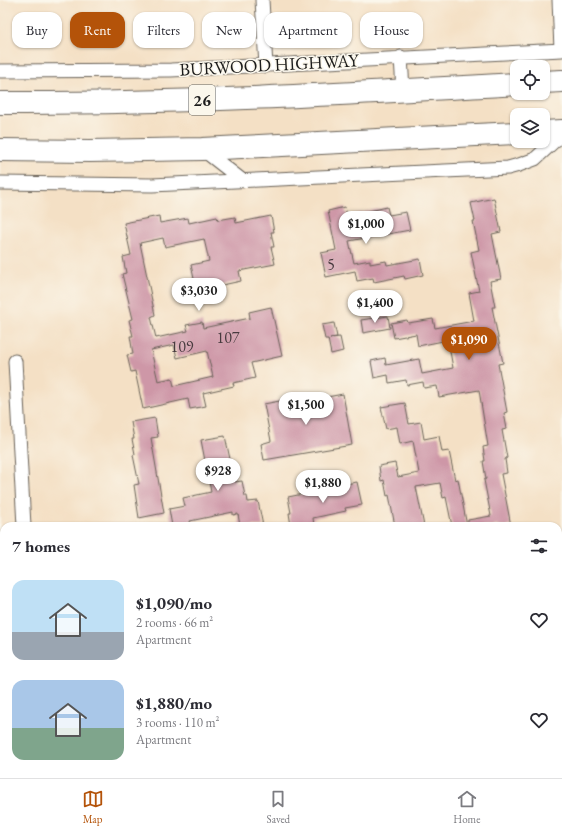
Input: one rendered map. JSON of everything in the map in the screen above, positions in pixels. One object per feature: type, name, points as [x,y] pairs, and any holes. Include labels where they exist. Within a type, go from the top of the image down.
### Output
[{"type":"highway","points":[[550,82],[562,81]]},
{"type":"highway","name":"BURWOOD HIGHWAY","points":[[0,103],[85,103],[249,98],[510,84]]},
{"type":"highway","points":[[550,132],[562,131]]},
{"type":"highway","points":[[0,150],[202,149],[510,133]]},
{"type":"street","points":[[262,0],[266,66]]},
{"type":"street","points":[[559,0],[562,50]]},
{"type":"street","name":"BURWOOD HIGHWAY","points":[[0,71],[140,71],[266,66],[401,57],[562,50]]},
{"type":"street","points":[[401,57],[403,90]]},
{"type":"street","points":[[0,183],[152,185],[508,168],[535,159],[562,134]]},
{"type":"street","points":[[202,149],[243,181]]},
{"type":"street","points":[[15,361],[24,522]]},
{"type":"building","points":[[494,198],[501,232],[492,234],[501,279],[490,281],[495,307],[492,307],[503,363],[498,364],[507,412],[504,413],[507,429],[502,430],[507,458],[505,459],[507,473],[501,474],[510,522],[468,522],[468,520],[491,516],[484,480],[486,479],[483,461],[485,461],[483,447],[488,446],[479,390],[439,397],[437,386],[424,388],[423,382],[407,385],[406,380],[389,383],[388,375],[374,378],[371,361],[385,358],[386,365],[419,359],[422,374],[453,368],[448,340],[418,346],[416,334],[394,338],[391,323],[407,320],[408,323],[433,319],[435,328],[474,321],[469,293],[479,291],[471,252],[479,250],[471,203]]},
{"type":"building","points":[[345,207],[347,216],[387,207],[389,215],[406,212],[410,230],[349,241],[354,263],[370,260],[370,264],[386,261],[387,265],[420,259],[423,275],[405,279],[404,276],[374,282],[373,278],[357,281],[355,271],[326,277],[321,253],[336,250],[328,211]]},
{"type":"building","points":[[159,216],[160,223],[188,218],[189,223],[217,217],[218,220],[235,217],[236,223],[271,216],[274,232],[271,232],[274,247],[271,247],[275,264],[239,271],[241,281],[213,287],[213,284],[196,288],[191,265],[209,261],[204,239],[165,247],[163,238],[140,243],[155,315],[151,317],[156,338],[188,331],[186,325],[202,322],[203,328],[250,318],[249,312],[271,307],[282,356],[251,363],[255,378],[233,383],[234,386],[203,393],[206,406],[190,409],[188,399],[143,409],[135,371],[131,372],[127,355],[133,354],[130,336],[133,336],[129,320],[133,319],[122,274],[126,273],[123,257],[131,255],[124,223]],"holes":[[[174,345],[177,358],[207,351],[213,377],[174,386],[172,378],[158,381],[151,350]]]},
{"type":"building","points":[[388,316],[390,328],[363,333],[361,320]]},
{"type":"building","points":[[334,323],[337,337],[330,338],[340,337],[343,351],[331,354],[328,339],[325,339],[322,325]]},
{"type":"building","points":[[343,394],[352,445],[264,460],[261,444],[271,441],[264,404],[305,396],[306,401]]},
{"type":"building","points":[[405,403],[409,424],[421,422],[424,439],[439,436],[442,452],[449,451],[455,480],[458,479],[466,522],[451,522],[446,497],[443,498],[440,483],[416,487],[423,522],[394,522],[389,495],[387,496],[384,480],[381,481],[379,466],[395,463],[398,477],[419,473],[413,441],[400,444],[397,427],[386,429],[381,407]]},
{"type":"building","points":[[155,418],[158,437],[151,438],[164,513],[139,518],[134,485],[139,484],[133,455],[135,454],[131,422]]},
{"type":"building","points":[[225,436],[235,482],[242,481],[245,496],[247,496],[248,502],[258,501],[262,522],[239,522],[238,514],[233,515],[233,512],[190,522],[171,522],[169,509],[185,506],[183,498],[211,492],[201,440]]},
{"type":"building","points":[[357,482],[362,505],[345,508],[346,511],[313,518],[314,522],[290,522],[289,513],[291,513],[288,497],[308,493],[308,495],[341,488],[340,485]]}]
